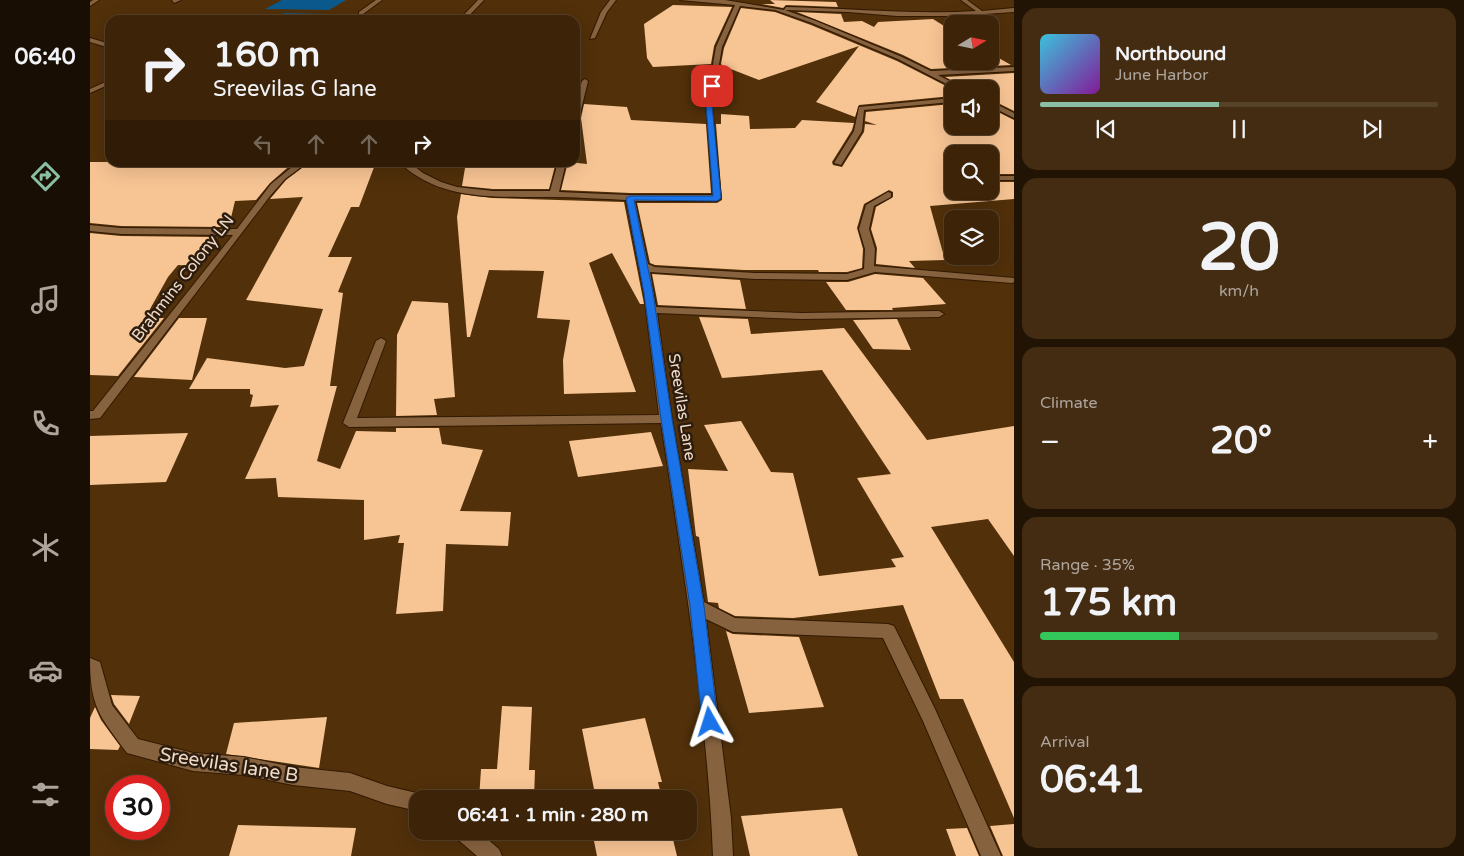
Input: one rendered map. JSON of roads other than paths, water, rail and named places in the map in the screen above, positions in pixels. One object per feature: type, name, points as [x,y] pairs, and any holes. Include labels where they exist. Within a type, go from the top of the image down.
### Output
[{"type":"street","points":[[361,13],[379,0]]},
{"type":"street","points":[[467,15],[481,0]]},
{"type":"street","points":[[592,38],[604,12],[613,0]]},
{"type":"street","points":[[683,0],[725,1],[776,9],[847,7],[897,14],[1014,10]]},
{"type":"street","points":[[964,0],[981,12]]},
{"type":"street","points":[[408,167],[416,174],[438,186],[466,193],[554,194],[630,198],[717,198],[709,105],[719,48],[738,4]]},
{"type":"street","points":[[776,9],[814,22],[944,80]]},
{"type":"street","points":[[90,40],[105,44]]},
{"type":"street","points":[[932,74],[1014,69]]},
{"type":"street","points":[[580,100],[585,81]]},
{"type":"street","points":[[90,82],[105,83]]},
{"type":"street","points":[[90,91],[105,84]]},
{"type":"street","points":[[838,163],[858,131],[861,108],[944,101]]},
{"type":"street","points":[[999,108],[1014,116]]},
{"type":"street","name":"Brahmins Colony LN","points":[[90,415],[96,414],[239,232],[268,191],[287,172],[296,167]]},
{"type":"street","points":[[554,194],[561,167]]},
{"type":"street","points":[[999,178],[1014,178]]},
{"type":"street","points":[[869,271],[870,250],[864,229],[870,205],[888,195]]},
{"type":"street","name":"Sreevilas Lane","points":[[630,198],[651,310],[666,419],[697,606],[721,818],[723,856]]},
{"type":"street","points":[[90,228],[121,231],[239,232]]},
{"type":"street","points":[[643,264],[653,270],[755,276],[847,276],[875,269],[1012,280]]},
{"type":"street","points":[[651,310],[801,316],[939,314]]},
{"type":"street","points":[[382,341],[349,423],[666,419]]},
{"type":"street","points":[[697,606],[733,626],[888,631],[929,715],[991,856]]},
{"type":"street","name":"Sreevilas lane B","points":[[90,666],[94,668],[105,709],[133,747],[193,762],[244,766],[293,776],[350,782],[387,795],[409,800]]},
{"type":"street","points":[[473,840],[492,856]]},
{"type":"water","points":[[282,0],[346,0],[329,10],[265,9]]},
{"type":"water","points":[[286,13],[323,14],[319,15],[274,15]]}]
